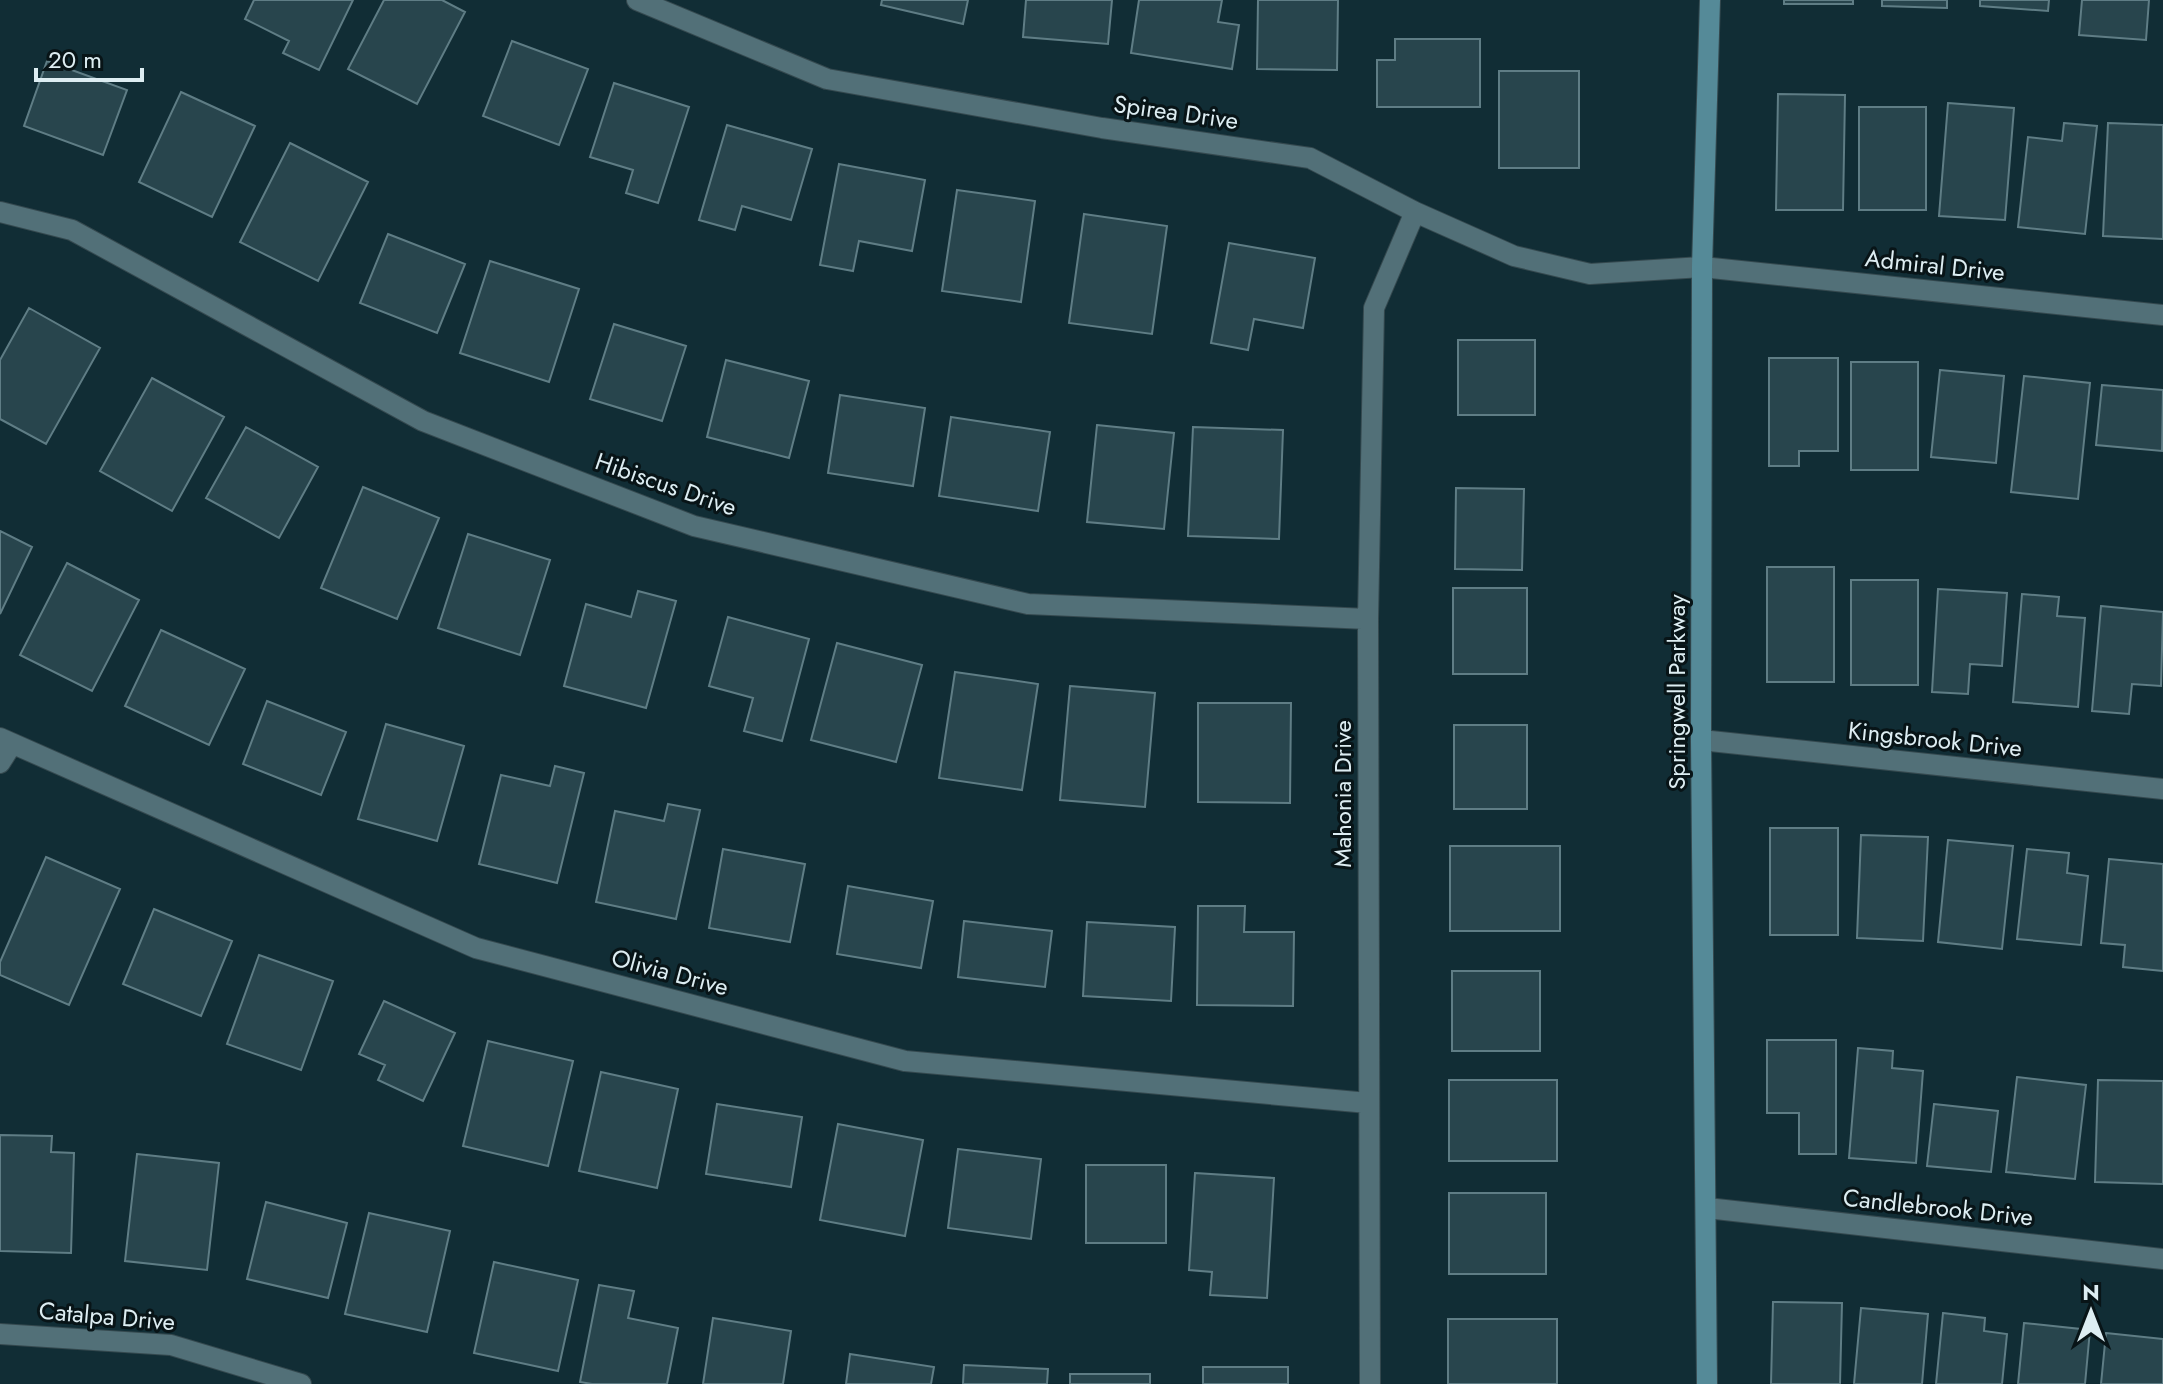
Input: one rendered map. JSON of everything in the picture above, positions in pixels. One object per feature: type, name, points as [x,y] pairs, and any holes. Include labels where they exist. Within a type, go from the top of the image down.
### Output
[{"type":"street","name":"Spirea Drive","points":[[637,0],[827,79],[1102,128],[1310,158],[1415,212],[1514,256],[1590,274],[1702,267]]},
{"type":"street","name":"Springwell Parkway","points":[[1707,1384],[1701,740],[1702,267],[1710,0]]},
{"type":"street","name":"Hibiscus Drive","points":[[0,212],[72,230],[423,421],[694,526],[1028,604],[1368,619]]},
{"type":"street","name":"Mahonia Drive","points":[[1370,1384],[1368,619],[1374,308],[1415,212]]},
{"type":"street","name":"Admiral Drive","points":[[1702,267],[2163,315]]},
{"type":"street","name":"Kingsbrook Drive","points":[[1701,740],[2163,789]]},
{"type":"street","name":"Olivia Drive","points":[[6,741],[476,948],[905,1061],[1368,1103]]},
{"type":"street","points":[[0,763],[6,741]]},
{"type":"street","name":"Candlebrook Drive","points":[[1707,1208],[2163,1259]]},
{"type":"street","name":"Catalpa Drive","points":[[0,1334],[171,1345],[301,1384]]},
{"type":"building","points":[[254,0],[353,0],[319,70],[283,53],[289,41],[245,19]]},
{"type":"building","points":[[384,0],[442,0],[465,12],[417,104],[348,69]]},
{"type":"building","points":[[882,0],[968,0],[963,24],[881,5]]},
{"type":"building","points":[[1026,0],[1112,0],[1108,44],[1023,37]]},
{"type":"building","points":[[1139,0],[1222,0],[1218,22],[1239,25],[1232,69],[1131,53]]},
{"type":"building","points":[[1258,0],[1338,0],[1337,70],[1257,69]]},
{"type":"building","points":[[1784,0],[1853,0],[1853,4],[1784,4]]},
{"type":"building","points":[[1882,0],[1947,0],[1947,8],[1882,6]]},
{"type":"building","points":[[1980,0],[2049,0],[2048,11],[1980,6]]},
{"type":"building","points":[[2082,0],[2149,0],[2146,40],[2079,35]]},
{"type":"building","points":[[1395,39],[1480,39],[1480,107],[1377,107],[1377,60],[1395,60]]},
{"type":"building","points":[[512,41],[588,69],[559,145],[483,116]]},
{"type":"building","points":[[47,61],[127,90],[103,155],[24,126]]},
{"type":"building","points":[[1499,71],[1579,71],[1579,168],[1499,168]]},
{"type":"building","points":[[614,83],[689,107],[658,203],[626,193],[633,170],[590,157]]},
{"type":"building","points":[[181,92],[255,126],[212,217],[139,182]]},
{"type":"building","points":[[1778,94],[1845,95],[1843,210],[1776,210]]},
{"type":"building","points":[[1948,103],[2014,108],[2005,220],[1939,216]]},
{"type":"building","points":[[1859,107],[1926,107],[1926,210],[1859,210]]},
{"type":"building","points":[[2064,123],[2097,126],[2085,234],[2018,227],[2028,137],[2062,141]]},
{"type":"building","points":[[2108,123],[2163,125],[2163,239],[2103,236]]},
{"type":"building","points":[[727,125],[812,149],[791,220],[742,206],[735,230],[699,220]]},
{"type":"building","points":[[290,143],[368,182],[318,281],[240,242]]},
{"type":"building","points":[[839,164],[925,180],[912,251],[859,241],[853,271],[820,265]]},
{"type":"building","points":[[957,190],[1035,201],[1021,302],[942,291]]},
{"type":"building","points":[[1084,214],[1167,226],[1152,334],[1069,323]]},
{"type":"building","points":[[388,234],[465,264],[437,333],[360,303]]},
{"type":"building","points":[[1229,243],[1315,258],[1303,328],[1254,319],[1248,350],[1211,343]]},
{"type":"building","points":[[490,261],[579,289],[549,382],[460,353]]},
{"type":"building","points":[[29,308],[100,348],[46,444],[0,419],[0,360]]},
{"type":"building","points":[[614,324],[686,346],[662,421],[590,399]]},
{"type":"building","points":[[1458,340],[1535,340],[1535,415],[1458,415]]},
{"type":"building","points":[[1769,358],[1838,358],[1838,451],[1799,451],[1799,466],[1769,466]]},
{"type":"building","points":[[726,360],[809,381],[789,458],[707,437]]},
{"type":"building","points":[[1851,362],[1918,362],[1918,470],[1851,470]]},
{"type":"building","points":[[1940,370],[2004,376],[1996,463],[1931,457]]},
{"type":"building","points":[[2024,376],[2090,383],[2078,499],[2011,492]]},
{"type":"building","points":[[152,378],[224,417],[172,511],[100,471]]},
{"type":"building","points":[[2102,385],[2163,390],[2162,451],[2096,445]]},
{"type":"building","points":[[840,395],[925,408],[913,486],[828,473]]},
{"type":"building","points":[[951,417],[1050,432],[1038,511],[939,496]]},
{"type":"building","points":[[1097,425],[1174,433],[1164,529],[1087,522]]},
{"type":"building","points":[[246,427],[318,467],[279,538],[206,498]]},
{"type":"building","points":[[1193,427],[1283,430],[1279,539],[1188,536]]},
{"type":"building","points":[[363,487],[439,518],[397,619],[321,588]]},
{"type":"building","points":[[1456,488],[1524,489],[1522,570],[1455,569]]},
{"type":"building","points":[[0,531],[32,547],[0,614]]},
{"type":"building","points":[[468,534],[550,560],[520,655],[438,628]]},
{"type":"building","points":[[67,563],[139,600],[92,691],[20,655]]},
{"type":"building","points":[[1767,567],[1834,567],[1834,682],[1767,682]]},
{"type":"building","points":[[1851,580],[1918,580],[1918,685],[1851,685]]},
{"type":"building","points":[[1453,588],[1527,588],[1527,674],[1453,674]]},
{"type":"building","points":[[1938,589],[2007,593],[2002,666],[1970,664],[1968,694],[1932,692]]},
{"type":"building","points":[[638,591],[676,601],[646,708],[564,686],[586,604],[631,617]]},
{"type":"building","points":[[2022,594],[2059,597],[2057,616],[2085,618],[2078,707],[2013,702]]},
{"type":"building","points":[[2101,606],[2163,612],[2161,686],[2132,684],[2129,714],[2092,711]]},
{"type":"building","points":[[728,617],[809,639],[782,741],[744,731],[753,698],[709,686]]},
{"type":"building","points":[[161,630],[245,669],[209,745],[125,706]]},
{"type":"building","points":[[837,643],[922,665],[896,762],[811,740]]},
{"type":"building","points":[[955,672],[1038,684],[1022,790],[939,778]]},
{"type":"building","points":[[1070,686],[1155,693],[1145,807],[1060,800]]},
{"type":"building","points":[[267,701],[346,732],[321,795],[243,764]]},
{"type":"building","points":[[1198,703],[1291,703],[1290,803],[1198,802]]},
{"type":"building","points":[[386,724],[464,746],[437,841],[358,819]]},
{"type":"building","points":[[1454,725],[1527,725],[1527,809],[1454,809]]},
{"type":"building","points":[[555,766],[584,773],[557,883],[479,864],[501,775],[550,786]]},
{"type":"building","points":[[668,804],[700,810],[676,919],[596,902],[615,811],[664,821]]},
{"type":"building","points":[[1770,828],[1838,828],[1838,935],[1770,935]]},
{"type":"building","points":[[1861,835],[1928,837],[1923,941],[1857,938]]},
{"type":"building","points":[[1948,840],[2013,846],[2002,949],[1938,942]]},
{"type":"building","points":[[1450,846],[1560,846],[1560,931],[1450,931]]},
{"type":"building","points":[[723,849],[805,864],[790,942],[709,928]]},
{"type":"building","points":[[2027,849],[2069,853],[2067,873],[2088,876],[2081,945],[2017,939]]},
{"type":"building","points":[[46,857],[120,889],[69,1005],[0,975],[0,962]]},
{"type":"building","points":[[2109,859],[2163,864],[2163,971],[2123,967],[2125,945],[2101,943]]},
{"type":"building","points":[[848,886],[933,901],[921,968],[837,954]]},
{"type":"building","points":[[1198,906],[1245,906],[1244,932],[1294,932],[1293,1006],[1197,1005]]},
{"type":"building","points":[[154,909],[232,941],[201,1016],[123,984]]},
{"type":"building","points":[[964,921],[1052,931],[1045,987],[958,977]]},
{"type":"building","points":[[1087,922],[1175,927],[1171,1001],[1083,996]]},
{"type":"building","points":[[259,955],[333,981],[301,1070],[227,1044]]},
{"type":"building","points":[[1452,971],[1540,971],[1540,1051],[1452,1051]]},
{"type":"building","points":[[384,1001],[455,1033],[423,1101],[378,1080],[385,1065],[359,1054]]},
{"type":"building","points":[[1767,1040],[1836,1040],[1836,1154],[1799,1154],[1799,1113],[1767,1113]]},
{"type":"building","points":[[488,1041],[573,1061],[548,1166],[463,1146]]},
{"type":"building","points":[[1858,1048],[1893,1051],[1892,1068],[1923,1071],[1916,1163],[1849,1158]]},
{"type":"building","points":[[601,1072],[678,1089],[657,1188],[579,1171]]},
{"type":"building","points":[[2017,1077],[2086,1085],[2075,1179],[2006,1172]]},
{"type":"building","points":[[1449,1080],[1557,1080],[1557,1161],[1449,1161]]},
{"type":"building","points":[[2098,1080],[2163,1081],[2163,1184],[2095,1182]]},
{"type":"building","points":[[717,1104],[802,1117],[791,1187],[706,1174]]},
{"type":"building","points":[[1934,1104],[1998,1111],[1991,1172],[1927,1166]]},
{"type":"building","points":[[838,1124],[923,1140],[905,1236],[820,1220]]},
{"type":"building","points":[[0,1135],[52,1136],[51,1152],[74,1153],[71,1253],[0,1251]]},
{"type":"building","points":[[958,1149],[1041,1159],[1031,1239],[948,1228]]},
{"type":"building","points":[[137,1154],[219,1163],[207,1270],[125,1261]]},
{"type":"building","points":[[1086,1165],[1166,1165],[1166,1243],[1086,1243]]},
{"type":"building","points":[[1195,1173],[1274,1178],[1267,1298],[1210,1295],[1212,1272],[1189,1270]]},
{"type":"building","points":[[1449,1193],[1546,1193],[1546,1274],[1449,1274]]},
{"type":"building","points":[[266,1202],[347,1223],[328,1298],[247,1279]]},
{"type":"building","points":[[369,1213],[450,1231],[427,1332],[345,1314]]},
{"type":"building","points":[[494,1262],[578,1280],[558,1371],[474,1353]]},
{"type":"building","points":[[599,1285],[634,1291],[628,1318],[678,1328],[667,1384],[580,1382]]},
{"type":"building","points":[[1773,1302],[1842,1303],[1840,1384],[1771,1384]]},
{"type":"building","points":[[1861,1308],[1928,1314],[1922,1384],[1854,1384]]},
{"type":"building","points":[[1943,1313],[1985,1318],[1984,1331],[2007,1334],[2002,1384],[1936,1384]]},
{"type":"building","points":[[713,1318],[791,1331],[783,1384],[703,1384]]},
{"type":"building","points":[[1448,1319],[1557,1319],[1557,1384],[1448,1384]]},
{"type":"building","points":[[2024,1323],[2090,1330],[2085,1384],[2018,1384]]},
{"type":"building","points":[[2106,1333],[2163,1339],[2163,1384],[2101,1384]]},
{"type":"building","points":[[850,1354],[934,1367],[931,1384],[846,1384]]},
{"type":"building","points":[[964,1365],[1048,1369],[1047,1384],[963,1384]]},
{"type":"building","points":[[1203,1367],[1288,1367],[1288,1384],[1203,1384]]},
{"type":"building","points":[[1070,1374],[1150,1374],[1150,1384],[1070,1384]]}]
